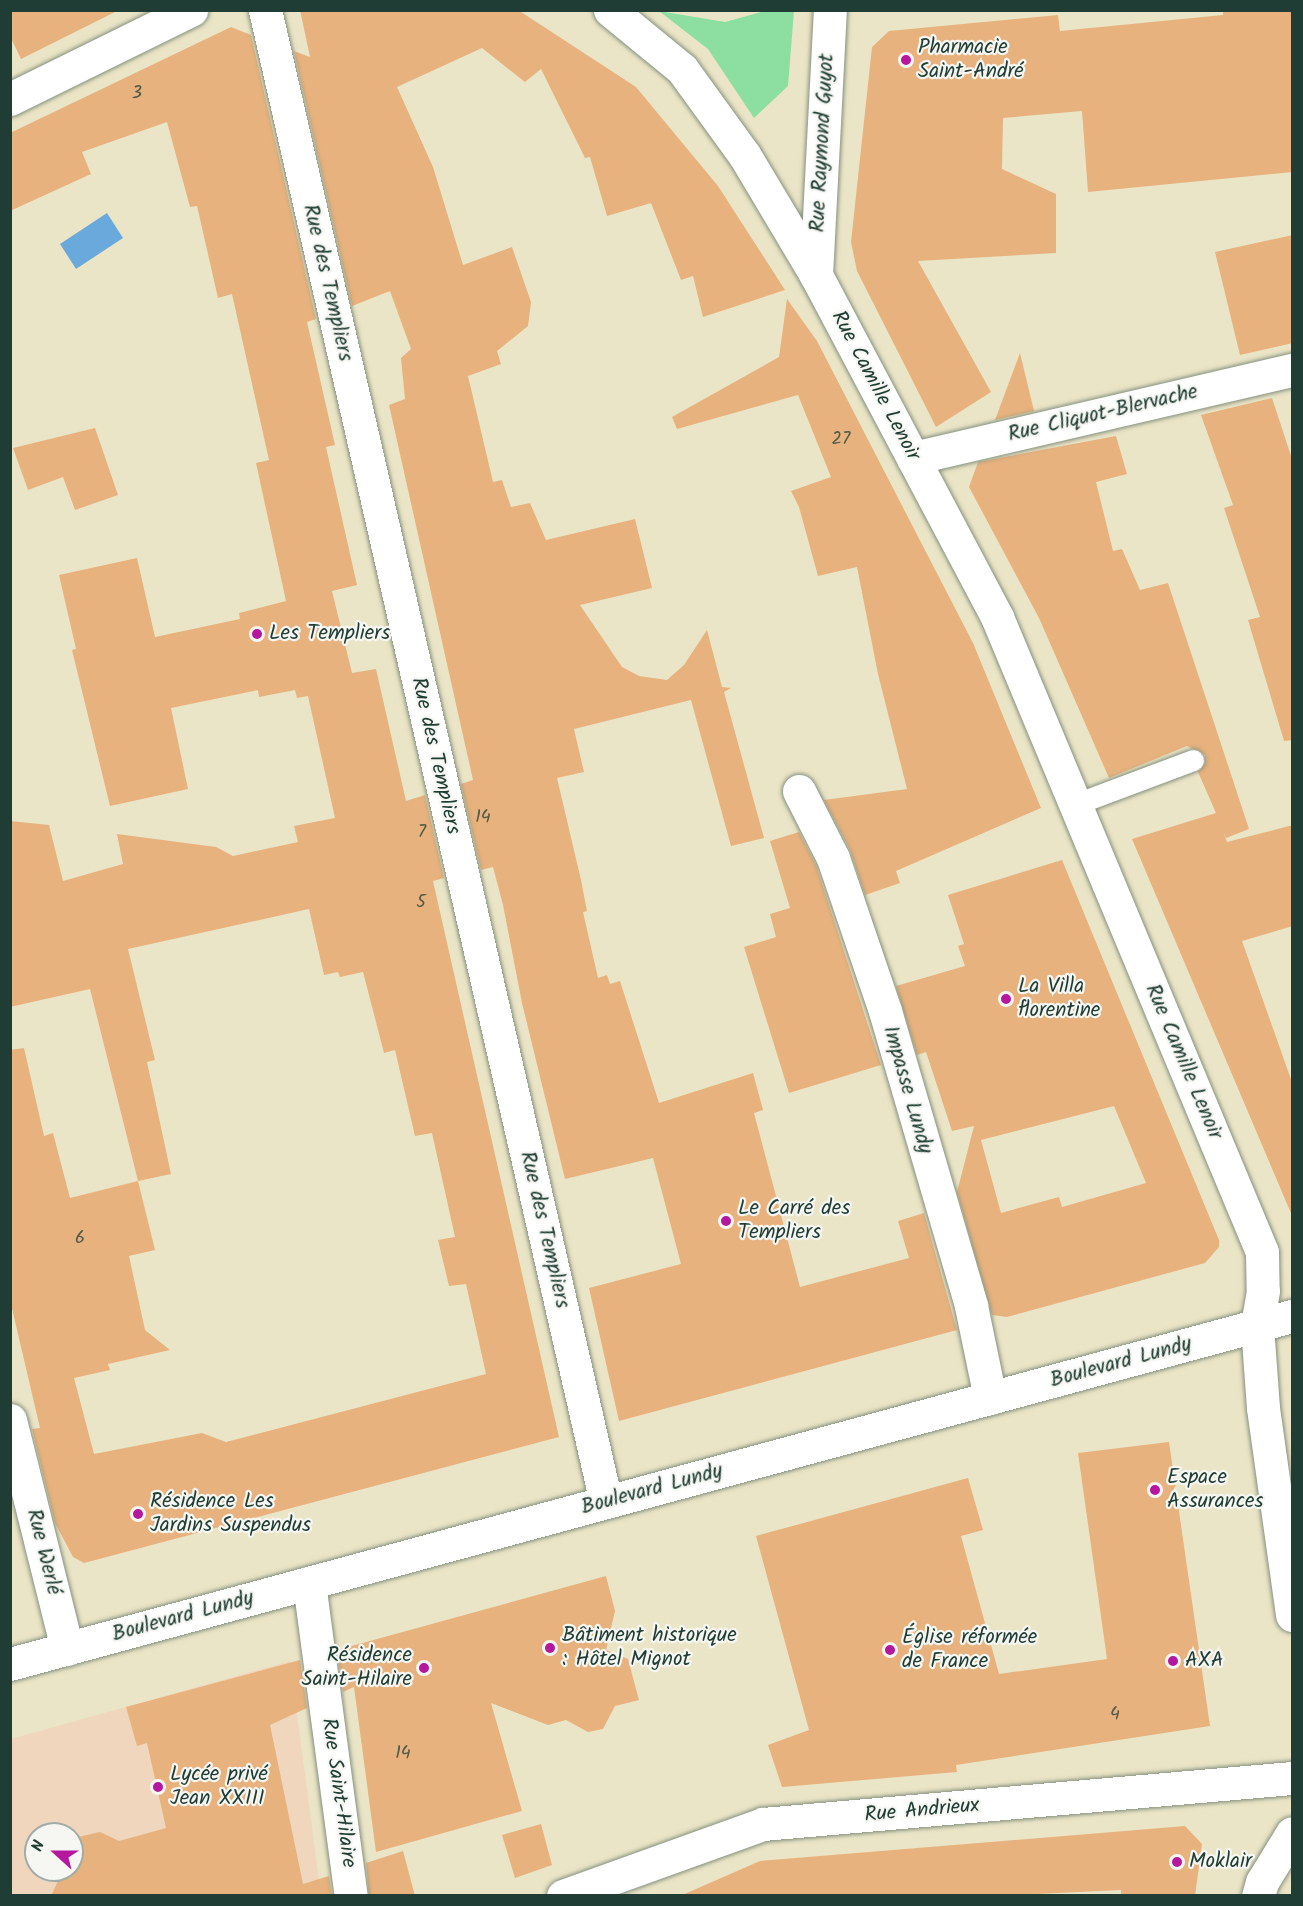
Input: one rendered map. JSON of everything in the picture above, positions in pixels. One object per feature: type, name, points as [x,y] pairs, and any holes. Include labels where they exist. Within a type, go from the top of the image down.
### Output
[{"type":"street","points":[[10,99],[191,10]]},
{"type":"street","name":"Rue des Templiers","points":[[265,10],[606,1502]]},
{"type":"street","name":"Rue Camille Lenoir","points":[[610,10],[682,69],[745,156],[816,275],[997,617],[1262,1252],[1264,1272],[1257,1326],[1263,1408],[1293,1615]]},
{"type":"street","name":"Rue Raymond Guyot","points":[[816,275],[830,10]]},
{"type":"street","name":"Rue Cliquot-Blervache","points":[[913,458],[1292,371]]},
{"type":"street","name":"Impasse Lundy","points":[[799,791],[833,858],[882,1000],[971,1306],[990,1398]]},
{"type":"street","name":"Boulevard Lundy","points":[[10,1664],[1293,1316]]},
{"type":"street","name":"Rue Werlé","points":[[10,1419],[67,1649]]},
{"type":"street","name":"Rue Saint-Hilaire","points":[[309,1583],[351,1896]]},
{"type":"street","name":"Rue Andrieux","points":[[563,1896],[763,1824],[1293,1778]]},
{"type":"street","points":[[1258,1896],[1262,1882],[1293,1833]]},
{"type":"lane","points":[[1076,804],[1193,760]]},
{"type":"shaded area","name":"Lycée privé Jean XXIII","points":[[290,1661],[321,1895],[11,1896],[11,1739]]},
{"type":"green space","points":[[659,11],[725,22],[765,11],[794,11],[788,86],[754,118],[708,49]]},
{"type":"water","points":[[107,213],[123,238],[76,269],[60,244]]},
{"type":"building","points":[[10,10],[119,10],[21,59],[10,36]]},
{"type":"building","points":[[300,10],[518,10],[636,87],[718,186],[785,290],[703,317],[693,276],[681,280],[651,203],[607,216],[590,157],[585,158],[541,69],[525,82],[482,48],[397,87],[433,167],[463,265],[512,247],[531,302],[528,326],[497,351],[501,364],[468,376],[493,482],[502,480],[511,507],[530,503],[546,540],[635,519],[652,588],[580,605],[622,667],[639,676],[667,680],[684,665],[707,630],[722,687],[731,688],[724,692],[764,838],[731,846],[691,700],[574,729],[584,772],[557,778],[581,880],[587,911],[583,912],[598,978],[607,975],[610,984],[620,981],[659,1103],[753,1073],[763,1110],[754,1113],[800,1287],[909,1258],[898,1221],[924,1213],[957,1330],[619,1421],[589,1288],[681,1264],[653,1158],[565,1179],[522,1003],[503,905],[493,867],[481,870],[461,784],[473,780],[389,405],[405,399],[401,358],[411,349],[390,291],[352,306],[294,51],[310,57]]},
{"type":"building","points":[[1223,10],[1293,10],[1293,172],[1088,192],[1082,111],[1003,118],[1002,169],[1056,194],[1056,253],[918,261],[991,392],[936,427],[857,271],[851,242],[872,47],[889,31],[1058,15],[1060,31],[1223,15]]},
{"type":"building","points":[[231,27],[251,35],[316,319],[307,322],[335,445],[326,447],[357,585],[332,591],[352,673],[376,669],[406,801],[425,795],[444,878],[433,881],[559,1437],[84,1563],[73,1557],[55,1523],[32,1429],[40,1428],[10,1300],[10,1050],[24,1048],[44,1136],[53,1133],[70,1198],[138,1181],[90,989],[10,1007],[10,821],[49,825],[63,881],[123,864],[117,834],[216,847],[233,856],[298,842],[294,826],[335,818],[308,696],[297,698],[295,690],[259,697],[258,690],[171,708],[188,789],[110,806],[72,650],[76,649],[59,575],[137,558],[155,637],[240,619],[239,613],[286,601],[256,463],[269,460],[232,294],[218,298],[197,206],[190,207],[167,122],[82,152],[91,174],[10,211],[10,133]],"holes":[[[309,909],[324,975],[338,972],[340,977],[363,972],[384,1053],[395,1050],[415,1136],[432,1133],[455,1237],[438,1240],[449,1286],[466,1284],[486,1374],[226,1442],[202,1433],[94,1454],[74,1378],[110,1370],[108,1364],[170,1350],[145,1330],[129,1256],[155,1250],[138,1181],[171,1174],[147,1062],[155,1060],[128,949]]]},
{"type":"building","points":[[1293,235],[1293,343],[1240,355],[1215,252]]},
{"type":"building","points":[[787,299],[817,341],[973,643],[1041,808],[896,871],[900,883],[865,895],[850,850],[824,800],[907,789],[878,674],[857,567],[818,576],[799,507],[791,491],[831,477],[798,395],[677,429],[672,417],[779,357]]},
{"type":"building","points":[[1020,353],[1034,411],[995,420]]},
{"type":"building","points":[[1272,398],[1293,462],[1293,740],[1284,741],[1248,620],[1260,617],[1224,508],[1233,505],[1201,415]]},
{"type":"building","points":[[95,428],[118,495],[75,510],[63,477],[28,490],[13,448]]},
{"type":"building","points":[[1116,436],[1127,474],[1096,482],[1113,551],[1122,549],[1140,590],[1168,583],[1249,829],[1226,838],[1223,831],[1227,842],[1293,825],[1293,926],[1242,941],[1293,1085],[1293,1218],[1132,839],[1216,813],[1198,772],[1205,763],[1205,755],[1187,746],[1109,778],[1039,618],[969,487],[978,462]]},
{"type":"building","points":[[799,832],[816,865],[881,1065],[789,1093],[744,947],[776,937],[770,914],[790,908],[770,841]]},
{"type":"building","points":[[1062,860],[1219,1240],[1219,1247],[1205,1263],[1007,1317],[992,1315],[957,1192],[974,1126],[952,1131],[926,1052],[917,1055],[896,986],[965,966],[958,946],[964,944],[948,895]],"holes":[[[1114,1106],[1146,1183],[1062,1207],[1059,1197],[1001,1213],[981,1140]]]},
{"type":"building","points":[[1169,1442],[1210,1726],[956,1765],[957,1772],[782,1787],[768,1745],[809,1730],[756,1536],[968,1478],[983,1530],[961,1536],[999,1674],[1107,1659],[1078,1453]]},
{"type":"building","points":[[606,1576],[615,1611],[606,1650],[628,1659],[639,1700],[615,1706],[603,1729],[588,1732],[566,1720],[548,1725],[491,1703],[522,1811],[376,1852],[354,1687],[343,1692],[337,1650]]},
{"type":"building","name":"Lycée privé Jean XXIII","points":[[300,1660],[307,1708],[270,1725],[303,1884],[329,1876],[332,1896],[51,1896],[57,1882],[84,1882],[84,1836],[100,1832],[119,1841],[166,1828],[147,1743],[137,1746],[126,1707]]},
{"type":"building","points":[[541,1824],[552,1865],[515,1878],[502,1835]]},
{"type":"building","points":[[1185,1826],[1202,1844],[1195,1896],[1121,1896],[1121,1890],[994,1896],[680,1896],[760,1861]]},
{"type":"building","points":[[403,1851],[415,1896],[369,1896],[366,1863]]},
{"type":"place","name":"Pharmacie Saint-André","points":[[906,60]]},
{"type":"place","name":"Les Templiers","points":[[257,634]]},
{"type":"place","name":"La Villa florentine","points":[[1006,999]]},
{"type":"place","name":"Le Carré des Templiers","points":[[726,1221]]},
{"type":"place","name":"Espace Assurances","points":[[1155,1490]]},
{"type":"place","name":"Résidence Les Jardins Suspendus","points":[[138,1514]]},
{"type":"place","name":"Bâtiment historique : Hôtel Mignot","points":[[550,1648]]},
{"type":"place","name":"Église réformée de France","points":[[890,1650]]},
{"type":"place","name":"AXA","points":[[1173,1661]]},
{"type":"place","name":"Résidence Saint-Hilaire","points":[[424,1668]]},
{"type":"place","name":"Lycée privé Jean XXIII","points":[[158,1787]]},
{"type":"place","name":"Moklair","points":[[1177,1862]]}]
